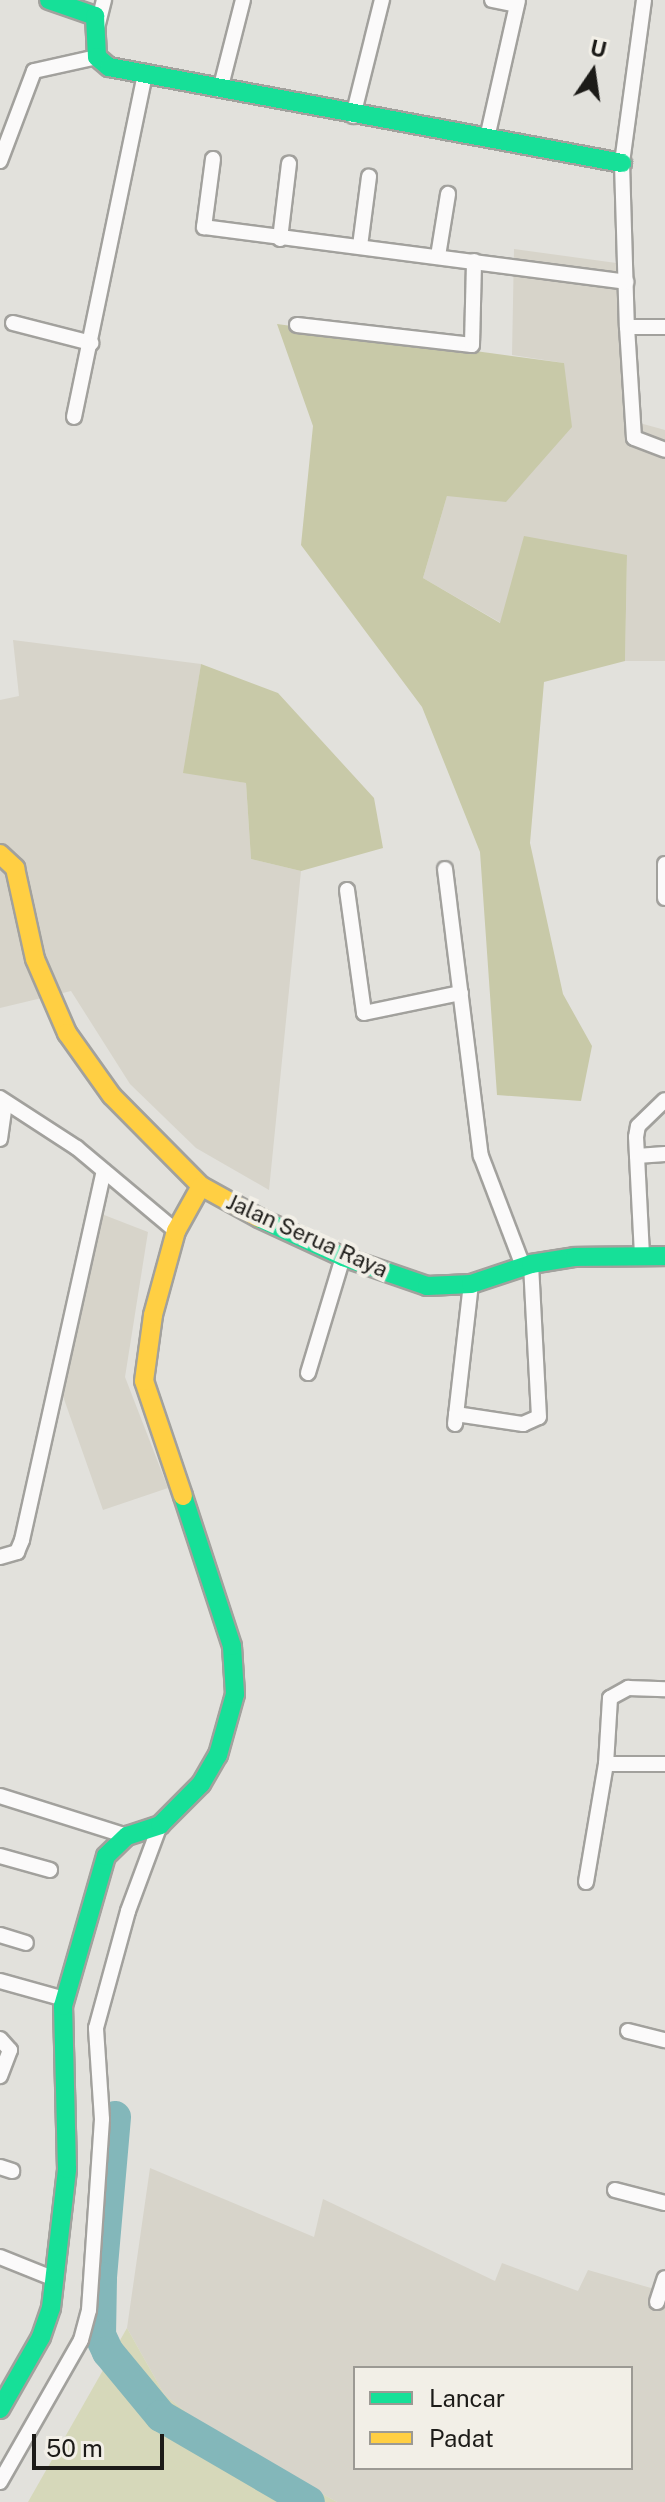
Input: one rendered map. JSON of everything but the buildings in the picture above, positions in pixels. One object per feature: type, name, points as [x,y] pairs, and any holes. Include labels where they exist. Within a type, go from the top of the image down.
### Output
[{"type":"street","points":[[97,57],[98,24],[104,0]]},
{"type":"street","points":[[220,90],[243,0]]},
{"type":"street","points":[[353,116],[382,0]]},
{"type":"street","points":[[487,138],[517,2],[492,0]]},
{"type":"street","points":[[644,0],[622,163],[627,327],[634,438],[665,450]]},
{"type":"street","points":[[55,2],[93,14],[98,24]]},
{"type":"street","points":[[97,57],[109,67],[220,90],[622,163]]},
{"type":"street","points":[[0,161],[34,71],[97,57]]},
{"type":"street","points":[[74,417],[145,74]]},
{"type":"street","points":[[213,159],[204,227],[626,282]]},
{"type":"street","points":[[280,239],[289,164]]},
{"type":"street","points":[[360,246],[369,177]]},
{"type":"street","points":[[438,256],[448,194]]},
{"type":"street","points":[[297,325],[472,345],[474,261]]},
{"type":"street","points":[[13,323],[91,343]]},
{"type":"street","points":[[627,327],[665,327]]},
{"type":"street","name":"Jalan Serua Raya","points":[[0,854],[15,868],[35,959],[67,1033],[112,1096],[201,1186],[262,1221],[343,1257],[427,1286],[471,1284],[527,1265],[642,1255],[665,1256]]},
{"type":"street","points":[[665,864],[665,898]]},
{"type":"street","points":[[445,869],[481,1156],[527,1265],[539,1417],[523,1424],[455,1419],[471,1284]]},
{"type":"street","points":[[347,890],[364,1013],[461,993]]},
{"type":"street","points":[[642,1255],[638,1126],[665,1100]]},
{"type":"street","points":[[2,1101],[104,1171],[176,1231]]},
{"type":"street","points":[[0,1139],[2,1101]]},
{"type":"street","points":[[637,1156],[665,1154]]},
{"type":"street","points":[[0,1557],[17,1552],[22,1540],[104,1171]]},
{"type":"street","points":[[0,2409],[41,2337],[55,2279],[67,2169],[65,1999],[106,1856],[127,1836],[160,1825],[183,1806],[218,1755],[235,1694],[232,1646],[220,1603],[144,1381],[153,1315],[176,1231],[201,1186]]},
{"type":"street","points":[[308,1373],[343,1257]]},
{"type":"street","points":[[586,1882],[606,1764],[610,1698],[628,1688],[665,1689]]},
{"type":"street","points":[[606,1764],[665,1764]]},
{"type":"street","points":[[0,1796],[127,1836]]},
{"type":"street","points":[[0,2482],[81,2340],[89,2310],[102,2119],[96,2028],[128,1911],[160,1825]]},
{"type":"street","points":[[0,1856],[50,1870]]},
{"type":"street","points":[[0,1935],[26,1943]]},
{"type":"street","points":[[0,1981],[65,1999]]},
{"type":"street","points":[[628,2031],[665,2040]]},
{"type":"street","points":[[0,2076],[5,2042]]},
{"type":"street","points":[[615,2190],[665,2203]]},
{"type":"street","points":[[0,2257],[55,2279]]},
{"type":"street","points":[[657,2302],[665,2278]]},
{"type":"shaded area","points":[[514,249],[631,265],[636,422],[665,430],[665,661],[625,661],[627,556],[501,623],[423,578],[447,496],[564,363],[512,355]]},
{"type":"shaded area","points":[[13,640],[201,664],[184,772],[246,783],[251,859],[301,871],[269,1190],[196,1148],[130,1084],[71,991],[0,1008],[0,700],[19,696]]},
{"type":"shaded area","points":[[99,1213],[148,1232],[125,1377],[168,1488],[103,1510],[58,1382]]},
{"type":"shaded area","points":[[150,2168],[314,2237],[323,2199],[495,2281],[502,2263],[578,2291],[588,2270],[665,2292],[665,2502],[337,2502],[211,2433],[164,2394],[127,2328]]},
{"type":"green space","points":[[277,324],[564,363],[572,427],[506,502],[447,496],[423,578],[500,623],[524,536],[627,555],[625,661],[544,682],[530,843],[563,994],[592,1046],[581,1101],[497,1095],[480,852],[422,707],[301,545],[313,426]]},
{"type":"green space","points":[[201,664],[278,693],[374,798],[383,848],[301,871],[251,859],[246,783],[183,773]]},
{"type":"green space","points":[[127,2328],[164,2394],[211,2433],[337,2502],[28,2502]]},
{"type":"waterway","points":[[115,2117],[101,2278],[100,2335],[108,2352],[161,2416],[309,2502]]},
{"type":"traffic: fast","points":[[49,0],[95,16],[97,57],[109,67],[622,163]]},
{"type":"traffic: fast","points":[[259,1218],[343,1257],[427,1286],[471,1284],[531,1264],[575,1257],[665,1256]]},
{"type":"traffic: fast","points":[[0,2409],[41,2337],[51,2308],[67,2169],[63,2006],[106,1856],[127,1836],[160,1825],[201,1784],[218,1755],[235,1694],[232,1646],[183,1496]]},
{"type":"traffic: slow","points":[[0,854],[15,868],[35,959],[67,1033],[112,1096],[201,1186],[259,1218]]},
{"type":"traffic: slow","points":[[183,1496],[144,1381],[153,1315],[176,1231],[201,1186]]}]
